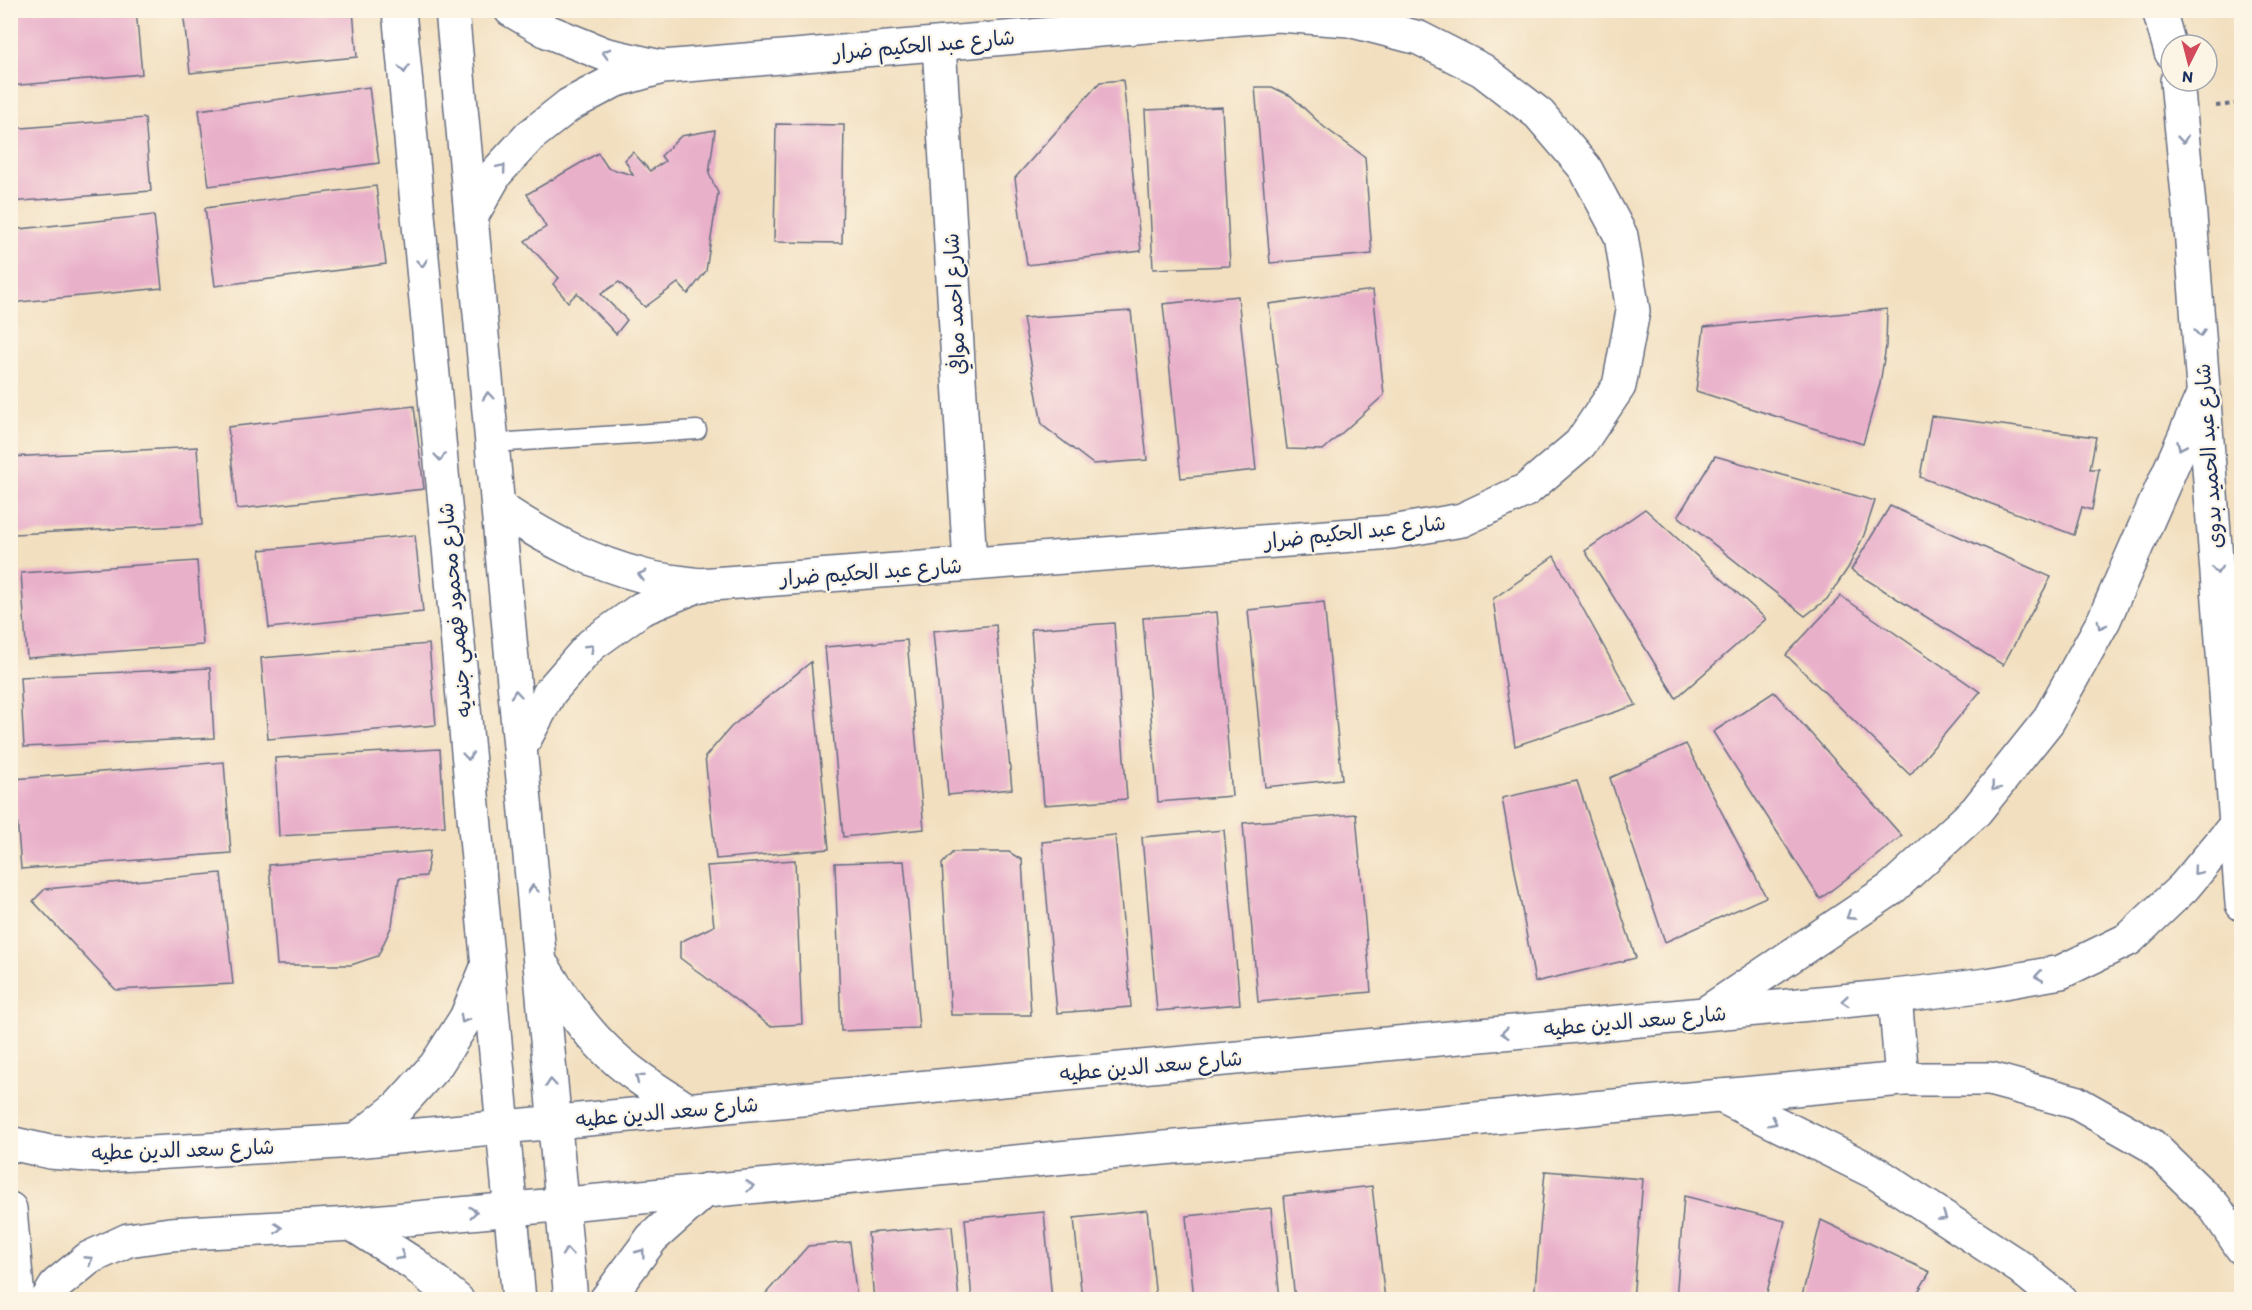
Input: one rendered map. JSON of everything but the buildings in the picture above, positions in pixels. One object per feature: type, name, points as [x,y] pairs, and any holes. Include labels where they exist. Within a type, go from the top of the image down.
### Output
[{"type":"street","name":"شارع محمود فهمي جنديه","points":[[399,10],[519,1299]]},
{"type":"street","points":[[452,10],[571,1299]]},
{"type":"street","name":"شارع عبد الحكيم ضرار","points":[[511,10],[547,31],[604,54],[663,67]]},
{"type":"street","points":[[2159,10],[2166,33]]},
{"type":"street","name":"شارع عبد الحكيم ضرار","points":[[471,217],[503,166],[530,136],[569,105],[614,81],[663,67],[1278,15],[1349,20],[1419,38],[1482,70],[1539,114],[1585,168],[1621,236],[1633,311],[1619,386],[1580,444],[1526,490],[1462,520],[1392,532],[699,585],[645,576],[593,560],[544,537],[498,507]]},
{"type":"street","name":"شارع احمد موافي","points":[[939,44],[970,564]]},
{"type":"street","name":"شارع عبد الحميد بدوى","points":[[2178,93],[2204,393],[2241,904]]},
{"type":"street","points":[[1704,1014],[1891,889],[1976,811],[2048,721],[2104,620],[2204,393]]},
{"type":"street","name":"شارع عبد الحكيم ضرار","points":[[520,746],[549,692],[591,645],[641,609],[699,585]]},
{"type":"street","name":"شارع سعد الدين عطيه","points":[[10,1143],[50,1152],[100,1156],[355,1141],[1894,996],[1986,985],[2061,972],[2129,939],[2184,887],[2235,826]]},
{"type":"street","points":[[539,960],[568,1006],[602,1047],[643,1082],[688,1110]]},
{"type":"street","points":[[355,1141],[398,1107],[436,1065],[466,1018],[488,966]]},
{"type":"street","points":[[1894,996],[1902,1079]]},
{"type":"street","points":[[47,1299],[57,1284],[89,1258],[128,1240],[170,1234],[352,1224],[1902,1079],[1990,1079],[2075,1101],[2151,1145],[2214,1206],[2241,1248]]},
{"type":"street","points":[[1721,1096],[1876,1173],[2022,1268],[2060,1299]]},
{"type":"street","points":[[606,1299],[652,1238],[706,1190]]},
{"type":"street","points":[[10,1209],[18,1299]]},
{"type":"street","points":[[352,1224],[414,1264],[457,1299]]},
{"type":"lane","points":[[492,443],[697,430]]}]
